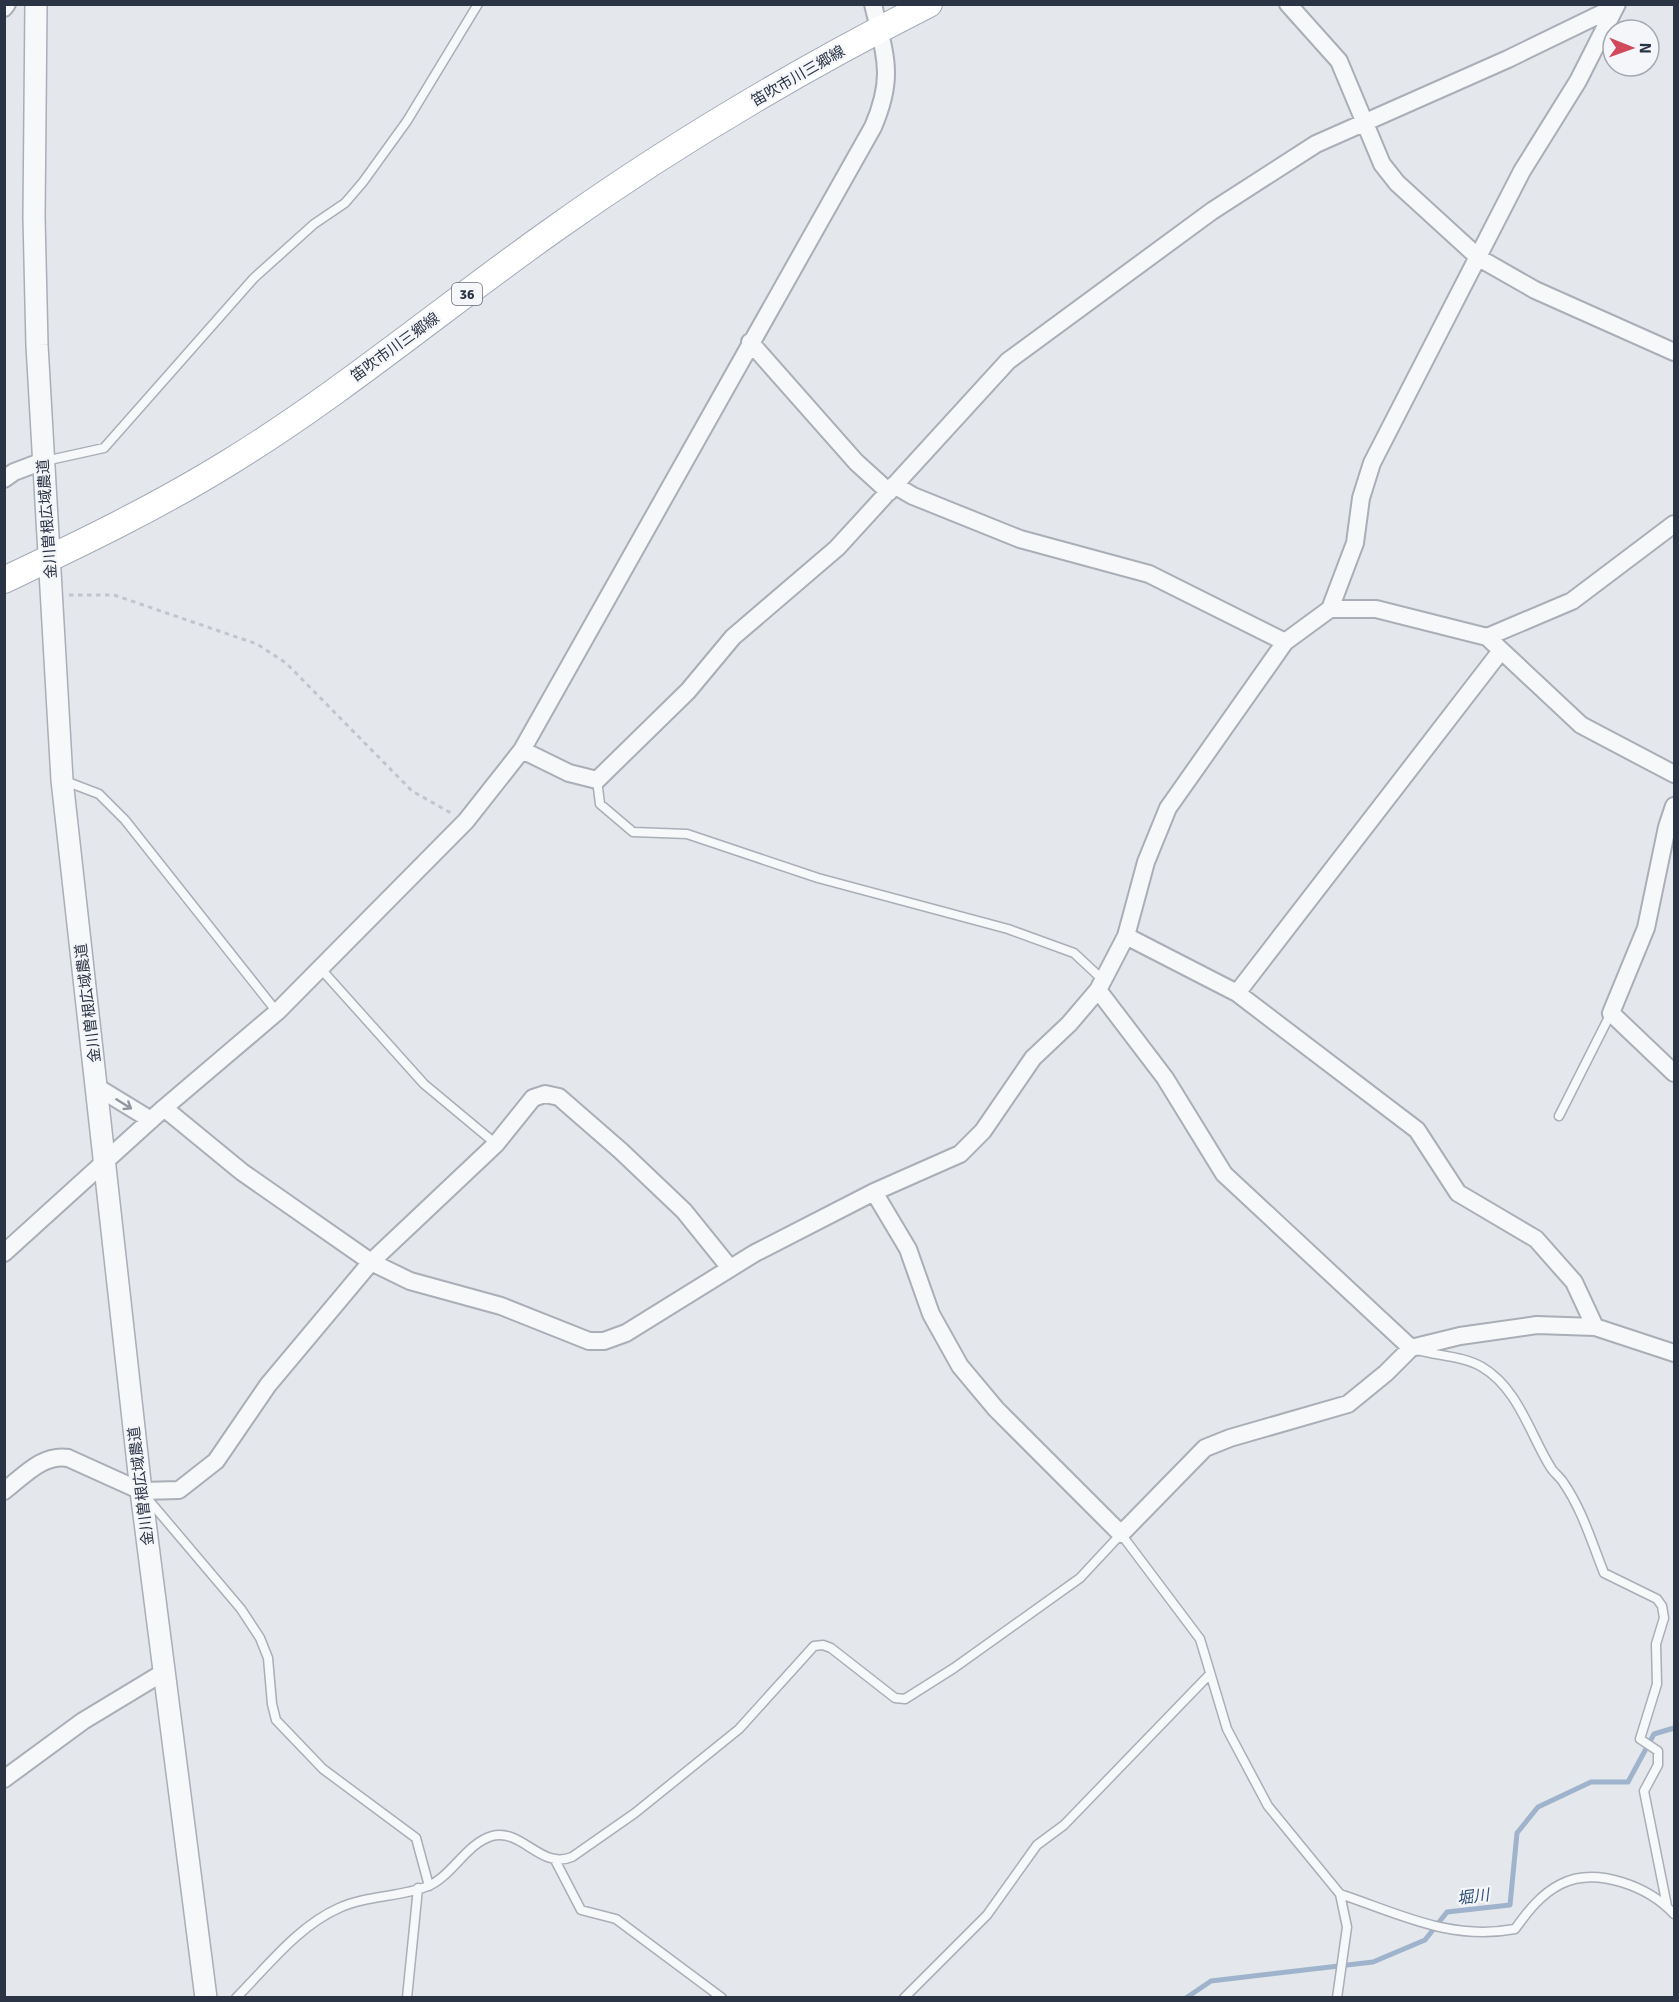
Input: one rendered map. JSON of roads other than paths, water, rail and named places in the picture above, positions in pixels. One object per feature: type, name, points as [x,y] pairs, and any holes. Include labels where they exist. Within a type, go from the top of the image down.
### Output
[{"type":"main road","name":"笛吹市川三郷線","points":[[4,580],[51,558],[228,463],[369,367],[554,229],[694,138],[879,30],[929,4]]},
{"type":"street","points":[[4,8],[7,4]]},
{"type":"street","name":"金川曽根広域農道","points":[[36,4],[35,240],[43,461],[51,558],[62,780],[141,1491],[206,1998]]},
{"type":"street","points":[[4,1253],[164,1108],[277,1011],[466,821],[522,750],[873,127],[885,100],[888,74],[873,4]]},
{"type":"street","points":[[1288,4],[1339,61],[1382,164],[1397,183],[1479,258],[1535,290],[1674,352]]},
{"type":"street","points":[[522,750],[568,773],[597,780],[688,691],[733,637],[837,548],[1008,361],[1212,211],[1316,144],[1616,6]]},
{"type":"street","points":[[164,1108],[242,1172],[371,1262],[410,1281],[501,1306],[589,1341],[604,1341],[626,1333],[755,1252],[874,1192],[960,1154],[983,1131],[1033,1058],[1069,1024],[1101,985],[1126,936],[1146,862],[1168,808],[1285,642],[1330,609],[1355,543],[1361,498],[1372,463],[1522,171],[1578,81],[1616,6]]},
{"type":"street","points":[[750,342],[856,462],[892,489],[1020,539],[1149,574],[1285,642]]},
{"type":"street","points":[[4,478],[43,461]]},
{"type":"street","points":[[1486,637],[1572,601],[1674,524]]},
{"type":"street","points":[[1330,609],[1376,609],[1486,637],[1581,725],[1674,774]]},
{"type":"street","points":[[1238,993],[1500,651]]},
{"type":"street","points":[[1674,806],[1667,826],[1646,928],[1611,1013],[1674,1073]]},
{"type":"street","points":[[1126,936],[1238,993],[1418,1130],[1458,1193],[1536,1239],[1574,1282],[1595,1327]]},
{"type":"street","points":[[1101,985],[1165,1078],[1224,1174],[1411,1348]]},
{"type":"street","points":[[97,1087],[151,1120]]},
{"type":"street","points":[[4,1491],[43,1461],[56,1456],[68,1458],[141,1491],[178,1490],[216,1461],[268,1385],[371,1262],[496,1144],[533,1098],[545,1094],[559,1097],[684,1211],[730,1268]]},
{"type":"street","points":[[874,1192],[908,1249],[931,1314],[960,1366],[996,1410],[1121,1534],[1205,1448],[1230,1438],[1348,1404],[1386,1373],[1411,1348],[1460,1336],[1537,1325],[1595,1327],[1674,1353]]},
{"type":"street","points":[[4,1779],[82,1721],[164,1672]]},
{"type":"lane","points":[[43,461],[104,448],[254,278],[314,224],[345,203],[407,122],[478,4]]},
{"type":"lane","points":[[62,780],[99,794],[125,820],[277,1011]]},
{"type":"lane","points":[[597,780],[600,804],[633,832],[687,834],[818,878],[1008,929],[1074,953],[1101,985]]},
{"type":"lane","points":[[320,968],[424,1084],[496,1144]]},
{"type":"lane","points":[[1559,1116],[1611,1013]]},
{"type":"lane","points":[[1411,1348],[1466,1359],[1484,1368],[1499,1380],[1521,1410],[1552,1469],[1563,1480],[1577,1506],[1604,1573],[1657,1599],[1662,1606],[1664,1618],[1656,1644],[1657,1684],[1640,1739],[1658,1751],[1658,1765],[1644,1791],[1667,1906]]},
{"type":"lane","points":[[141,1491],[241,1609],[260,1638],[268,1658],[272,1704],[276,1720],[323,1769],[416,1838],[429,1886]]},
{"type":"lane","points":[[236,1998],[308,1926],[339,1908],[369,1898],[429,1886],[480,1842],[494,1835],[508,1836],[555,1860],[562,1861],[572,1857],[635,1813],[730,1736],[814,1646],[823,1645],[831,1648],[895,1698],[905,1699],[954,1668],[1080,1578],[1121,1534],[1200,1639],[1227,1729],[1268,1806],[1340,1894],[1347,1927],[1337,1998]]},
{"type":"lane","points":[[904,1998],[987,1915],[1037,1845],[1064,1825],[1209,1675]]},
{"type":"lane","points":[[555,1860],[581,1910],[616,1919],[722,1998]]},
{"type":"lane","points":[[1340,1894],[1443,1930],[1492,1933],[1515,1929],[1535,1902],[1562,1883],[1596,1877],[1638,1888],[1667,1906],[1674,1914]]},
{"type":"lane","points":[[406,1998],[418,1888]]},
{"type":"waterway","name":"堀川","points":[[1186,1998],[1211,1981],[1373,1962],[1425,1940],[1447,1912],[1510,1905],[1517,1833],[1538,1807],[1591,1782],[1628,1782],[1654,1734],[1674,1728]]}]
